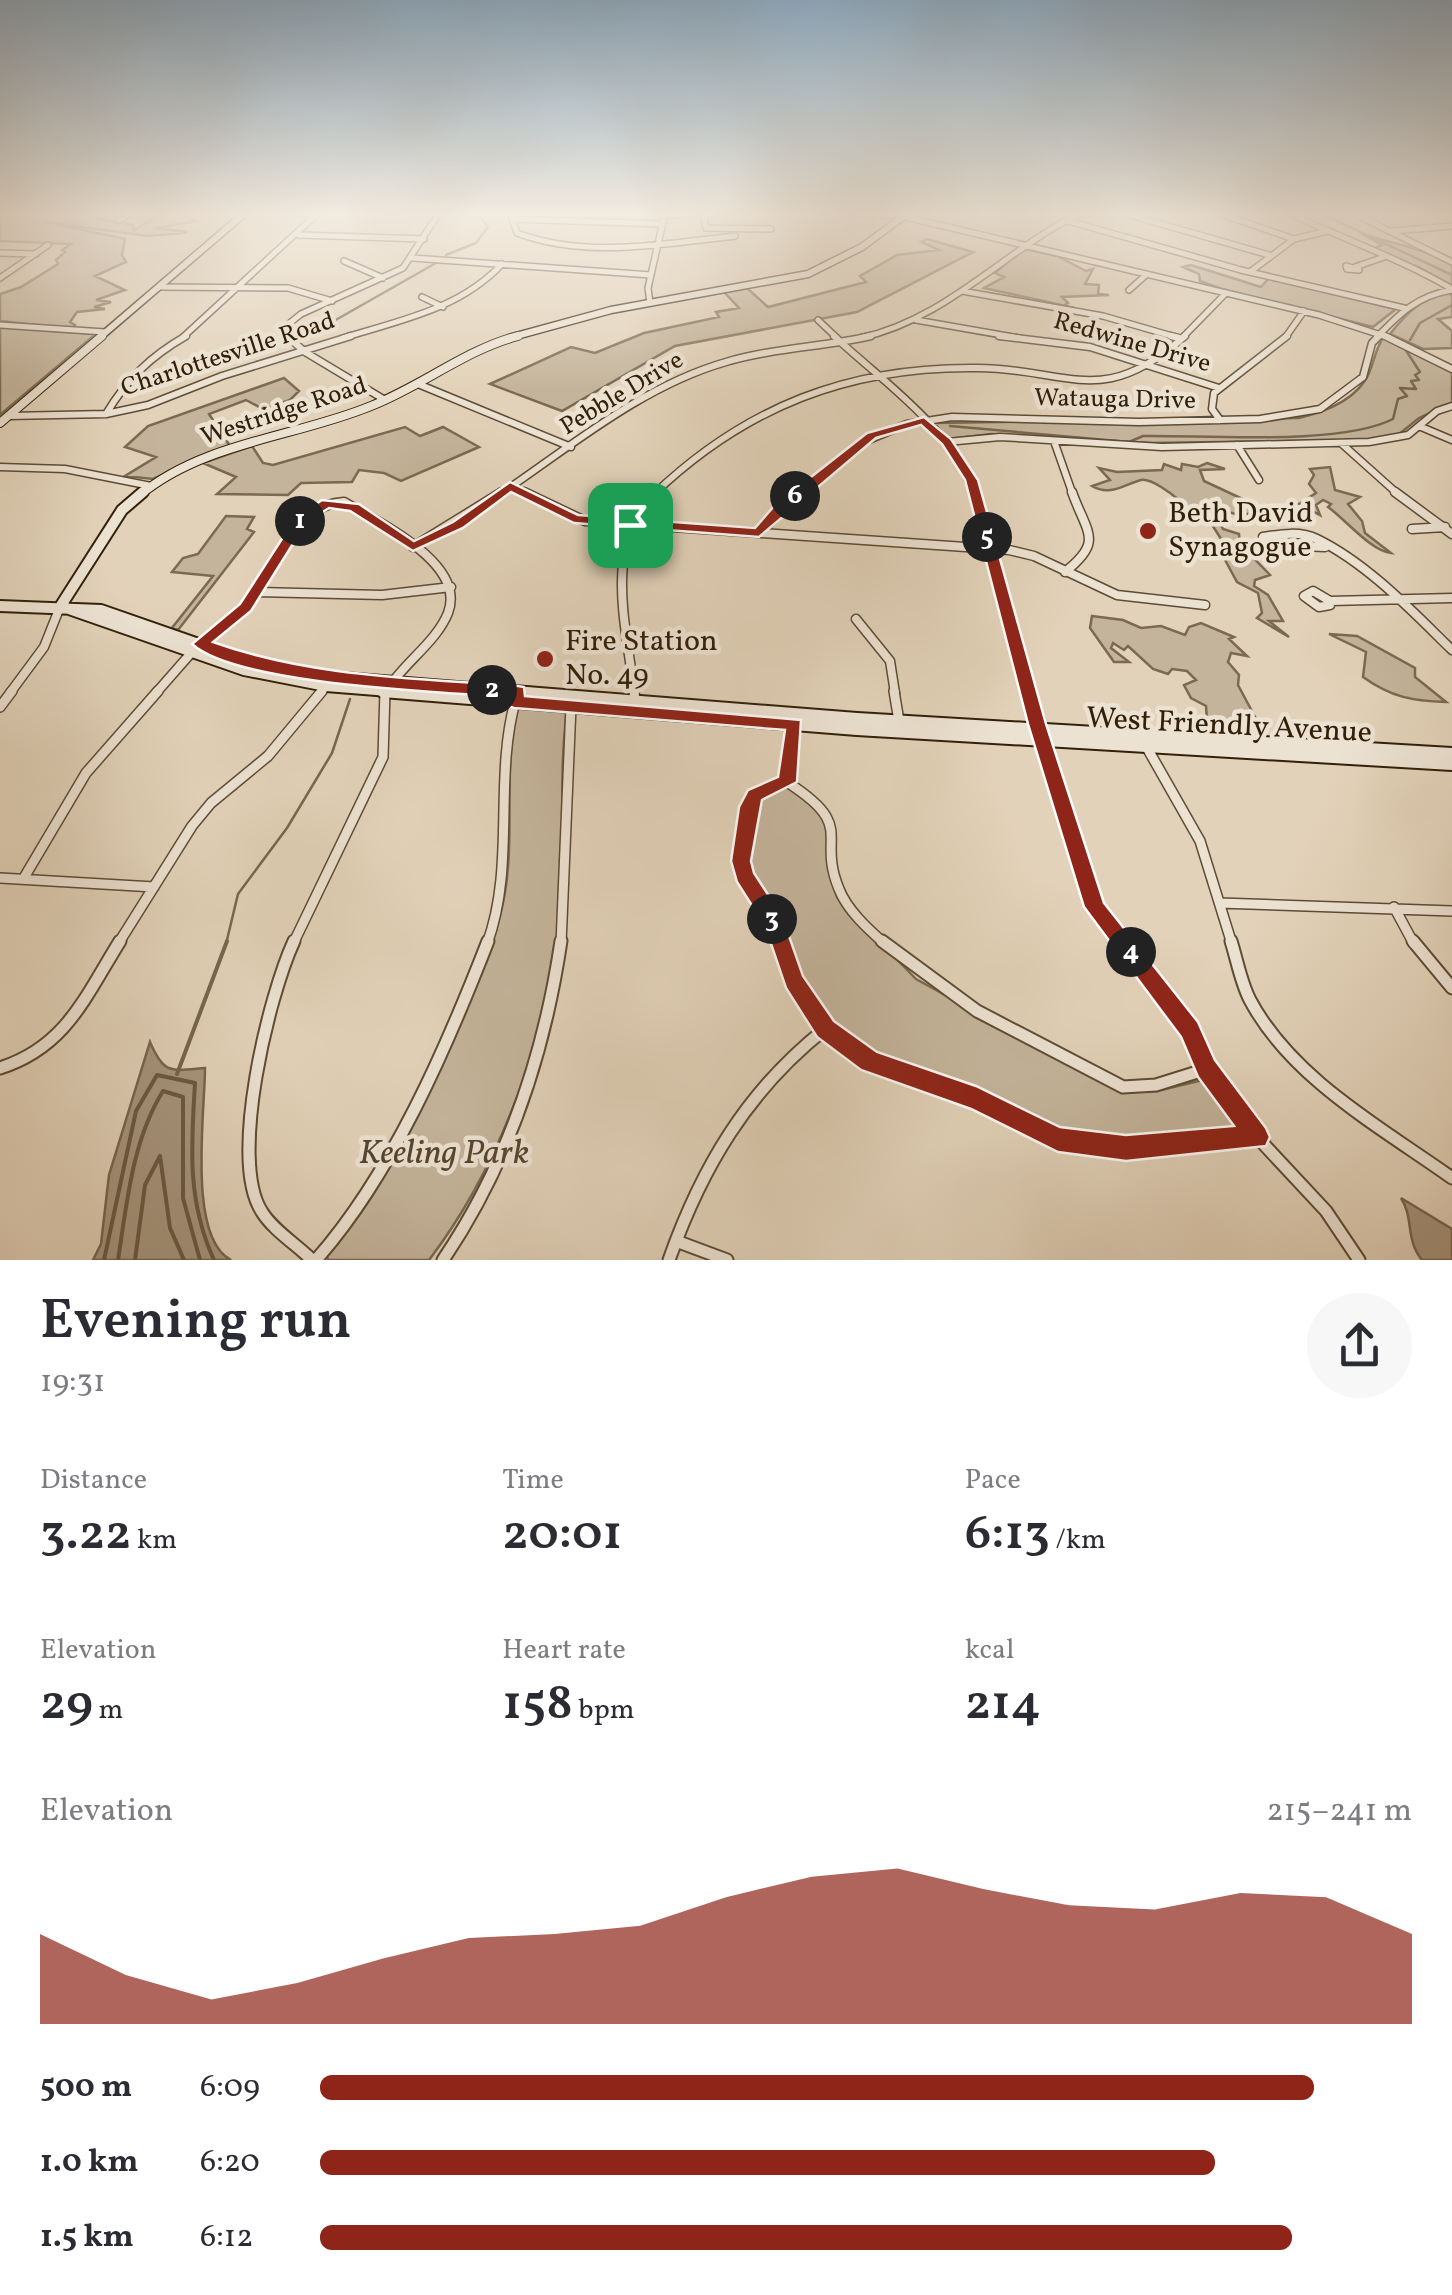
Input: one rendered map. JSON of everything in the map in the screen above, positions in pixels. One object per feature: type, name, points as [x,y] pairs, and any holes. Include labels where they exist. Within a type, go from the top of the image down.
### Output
[{"type":"main road","points":[[0,422],[179,272]]},
{"type":"main road","name":"Westridge Road","points":[[60,607],[118,516],[150,486],[212,455],[330,422],[418,384],[484,346],[650,303],[813,272]]},
{"type":"main road","name":"West Friendly Avenue","points":[[0,606],[60,607],[196,648],[297,672],[387,686],[899,722],[1146,746],[1452,764]]},
{"type":"main road","name":"West Friendly Avenue","points":[[196,648],[264,676],[355,689],[387,686]]},
{"type":"main road","name":"West Friendly Avenue","points":[[516,697],[571,706],[795,724],[1452,754]]},
{"type":"street","points":[[106,414],[125,383],[258,272]]},
{"type":"street","points":[[367,272],[382,278]]},
{"type":"street","points":[[384,400],[286,339],[282,326],[392,272]]},
{"type":"street","name":"Charlottesville Road","points":[[7,416],[106,414],[443,307],[480,288],[495,272]]},
{"type":"street","points":[[608,272],[651,275]]},
{"type":"street","points":[[650,303],[652,272]]},
{"type":"street","name":"Pebble Drive","points":[[413,547],[458,525],[510,486],[694,374],[757,353],[916,320],[987,272]]},
{"type":"street","points":[[1132,272],[1304,311],[1380,334],[1452,369]]},
{"type":"street","points":[[1250,272],[1404,308]]},
{"type":"street","points":[[1423,272],[1452,290]]},
{"type":"street","points":[[1129,290],[1146,275]]},
{"type":"street","points":[[161,288],[297,289],[332,300]]},
{"type":"street","points":[[962,290],[1003,302],[1103,316],[1179,338]]},
{"type":"street","name":"Watauga Drive","points":[[759,532],[778,509],[871,435],[924,420],[1278,418],[1333,403],[1364,376],[1367,353],[1404,308],[1429,294],[1452,290]]},
{"type":"street","points":[[635,702],[623,560],[630,525],[646,497],[764,412],[790,399],[970,368],[1097,382],[1126,376],[1179,338],[1226,293]]},
{"type":"street","points":[[422,297],[443,307]]},
{"type":"street","points":[[1220,420],[1212,401],[1219,388],[1284,340],[1304,311]]},
{"type":"street","points":[[818,320],[947,442],[972,480],[1041,734],[1094,907],[1190,1030],[1206,1069],[1257,1137],[1326,1211],[1359,1260]]},
{"type":"street","name":"Redwine Drive","points":[[916,320],[954,330],[1067,342],[1219,388]]},
{"type":"street","points":[[0,324],[106,332]]},
{"type":"street","points":[[418,384],[571,447]]},
{"type":"street","points":[[947,442],[1000,438],[1237,446],[1342,444],[1399,438],[1452,406]]},
{"type":"street","points":[[1419,426],[1452,440]]},
{"type":"street","points":[[1054,441],[1092,544],[1088,554],[1065,572]]},
{"type":"street","points":[[1342,444],[1392,490],[1449,531]]},
{"type":"street","points":[[1237,446],[1260,480]]},
{"type":"street","points":[[0,467],[64,469],[150,486]]},
{"type":"street","points":[[510,486],[574,519],[991,548],[1034,556],[1116,595],[1205,605]]},
{"type":"street","points":[[25,876],[86,773],[196,648],[258,592],[301,520],[327,503],[354,507],[443,568],[451,587],[448,612],[387,686],[384,757],[287,957],[250,1114],[249,1170],[262,1212],[314,1260],[344,1231],[376,1185],[495,922],[503,869],[507,735],[516,697]]},
{"type":"street","points":[[1412,529],[1449,531]]},
{"type":"street","points":[[1325,547],[1276,545],[1264,536],[1308,534],[1400,599],[1452,650]]},
{"type":"street","points":[[258,592],[382,595],[451,587]]},
{"type":"street","points":[[1330,600],[1380,604],[1400,599],[1452,598]]},
{"type":"street","points":[[0,707],[44,646],[60,607]]},
{"type":"street","points":[[856,619],[890,660],[899,722]]},
{"type":"street","points":[[0,1068],[34,1057],[70,1021],[202,814],[268,756],[326,686]]},
{"type":"street","points":[[443,1260],[488,1186],[517,1119],[538,1048],[563,922],[563,768],[571,706]]},
{"type":"street","points":[[787,782],[795,724]]},
{"type":"street","points":[[1146,746],[1200,841],[1249,998],[1275,1039],[1328,1089],[1452,1178]]},
{"type":"street","points":[[787,782],[816,799],[833,818],[837,883],[850,908],[922,978],[1124,1087],[1156,1085],[1206,1069]]},
{"type":"street","points":[[787,782],[755,795],[749,807],[741,861],[744,876],[775,923],[794,981],[825,1029],[870,1062],[976,1098],[1058,1139],[1126,1148],[1208,1145],[1257,1137]]},
{"type":"street","points":[[0,878],[25,876],[154,886]]},
{"type":"street","points":[[1220,903],[1304,910],[1394,907],[1452,911]]},
{"type":"street","points":[[1394,907],[1419,953],[1452,988]]},
{"type":"street","points":[[670,1260],[693,1192],[741,1108],[794,1052],[825,1029]]},
{"type":"street","points":[[676,1241],[727,1260]]},
{"type":"green space","points":[[45,272],[104,272],[95,276],[125,290],[96,300],[111,302],[94,307],[105,309],[77,312],[70,322],[75,325],[72,329],[0,321],[0,294]]},
{"type":"green space","points":[[867,272],[935,272],[857,312],[675,346],[562,411],[490,384],[571,347],[595,353],[644,333],[719,317],[716,312],[739,308],[724,292],[747,288],[768,307],[866,282],[860,276]]},
{"type":"green space","points":[[1092,272],[1085,284],[1099,285],[1098,294],[1109,295],[1062,297],[1068,303],[1064,306],[984,288],[1004,277],[995,273]]},
{"type":"green space","points":[[1194,272],[1213,272],[1261,287],[1269,278],[1396,309],[1373,327],[1222,289],[1200,281],[1199,274]]},
{"type":"green space","points":[[1426,272],[1452,272],[1452,287]]},
{"type":"green space","points":[[1447,293],[1452,295],[1452,317],[1438,319],[1452,331],[1452,348],[1423,349],[1390,334],[1415,308]]},
{"type":"green space","points":[[0,327],[96,334],[0,415]]},
{"type":"green space","points":[[1384,337],[1452,372],[1452,403],[1419,418],[1398,435],[1366,440],[1151,443],[991,434],[949,439],[932,423],[1299,418],[1351,396],[1367,377]]},
{"type":"green space","points":[[284,378],[299,391],[290,400],[263,409],[246,400],[209,414],[230,446],[153,479],[125,476],[156,457],[125,447],[148,426]]},
{"type":"green space","points":[[405,427],[420,436],[443,427],[479,447],[401,481],[384,473],[359,470],[352,482],[301,483],[288,495],[217,494],[236,477],[203,463],[252,446],[263,463],[273,465]]},
{"type":"green space","points":[[1207,463],[1225,469],[1200,470],[1204,481],[1249,502],[1239,501],[1246,507],[1288,508],[1239,515],[1211,507],[1223,529],[1239,534],[1240,544],[1270,575],[1255,580],[1254,586],[1268,595],[1283,621],[1269,621],[1289,637],[1257,618],[1262,613],[1258,593],[1237,582],[1224,558],[1223,542],[1209,520],[1174,502],[1179,500],[1150,481],[1111,490],[1092,486],[1110,480],[1099,468],[1117,472],[1162,470],[1164,464],[1181,470],[1182,464],[1198,467]]},
{"type":"green space","points":[[1330,467],[1335,490],[1360,497],[1348,504],[1362,521],[1365,533],[1391,553],[1367,541],[1328,507],[1331,504],[1323,500],[1316,505],[1320,515],[1299,504],[1316,493],[1309,484],[1314,475],[1310,469]]},
{"type":"green space","points":[[226,516],[254,517],[247,529],[254,532],[178,630],[172,628],[213,576],[172,572],[183,558],[198,554]]},
{"type":"green space","points":[[1092,616],[1123,620],[1141,628],[1161,626],[1185,635],[1189,627],[1201,623],[1234,637],[1229,639],[1247,656],[1231,653],[1228,662],[1239,675],[1238,685],[1261,728],[1258,734],[1216,730],[1207,720],[1206,706],[1191,698],[1184,685],[1196,680],[1187,671],[1172,669],[1168,674],[1153,669],[1128,646],[1124,650],[1113,643],[1111,648],[1129,662],[1114,662],[1090,628]]},
{"type":"green space","points":[[1329,634],[1357,636],[1415,668],[1415,677],[1446,702],[1402,697],[1373,684],[1363,677],[1366,652]]},
{"type":"green space","name":"Keeling Park","points":[[517,707],[567,710],[558,939],[537,1037],[521,1085],[481,1178],[429,1260],[329,1260],[325,1256],[348,1230],[387,1172],[496,931],[508,867],[510,760]]},
{"type":"green space","points":[[777,787],[792,787],[829,819],[837,897],[916,979],[1122,1092],[1157,1091],[1203,1080],[1245,1135],[1126,1143],[1079,1138],[1026,1120],[842,1037],[812,1004],[779,920],[751,874],[747,846],[751,818],[757,805]]},
{"type":"water","points":[[150,1042],[165,1066],[184,1070],[205,1068],[203,1201],[217,1247],[231,1260],[93,1260],[101,1244],[109,1175]]},
{"type":"water","points":[[1401,1198],[1452,1229],[1452,1260],[1422,1260],[1413,1244]]},
{"type":"waterway","points":[[325,326],[420,272]]},
{"type":"waterway","points":[[1445,272],[1452,275]]},
{"type":"waterway","points":[[1410,340],[1420,323],[1452,305]]},
{"type":"waterway","points":[[950,426],[1129,442],[1143,436],[1340,433],[1393,419],[1398,399],[1407,396],[1400,388],[1416,389],[1411,381],[1419,380],[1415,375],[1420,372],[1405,349]]},
{"type":"waterway","points":[[226,943],[238,894],[287,828],[332,753],[350,699]]},
{"type":"waterway","points":[[177,1074],[226,943]]},
{"type":"place","name":"Beth David Synagogue","points":[[1148,531]]},
{"type":"place","name":"Fire Station No. 49","points":[[545,659]]},
{"type":"route","points":[[924,420],[947,442],[972,480],[1037,724],[1094,907],[1190,1030],[1206,1069],[1257,1137],[1243,1142],[1126,1148],[1058,1139],[1027,1127],[976,1098],[870,1062],[825,1029],[794,981],[775,923],[744,876],[741,861],[749,807],[755,795],[774,784],[787,782],[795,724],[514,702],[518,692],[297,672],[256,664],[200,644],[245,607],[301,520],[313,508],[327,503],[344,502],[354,507],[413,547],[458,525],[510,486],[574,519],[630,525],[759,532],[778,509],[871,435],[924,420]]}]
